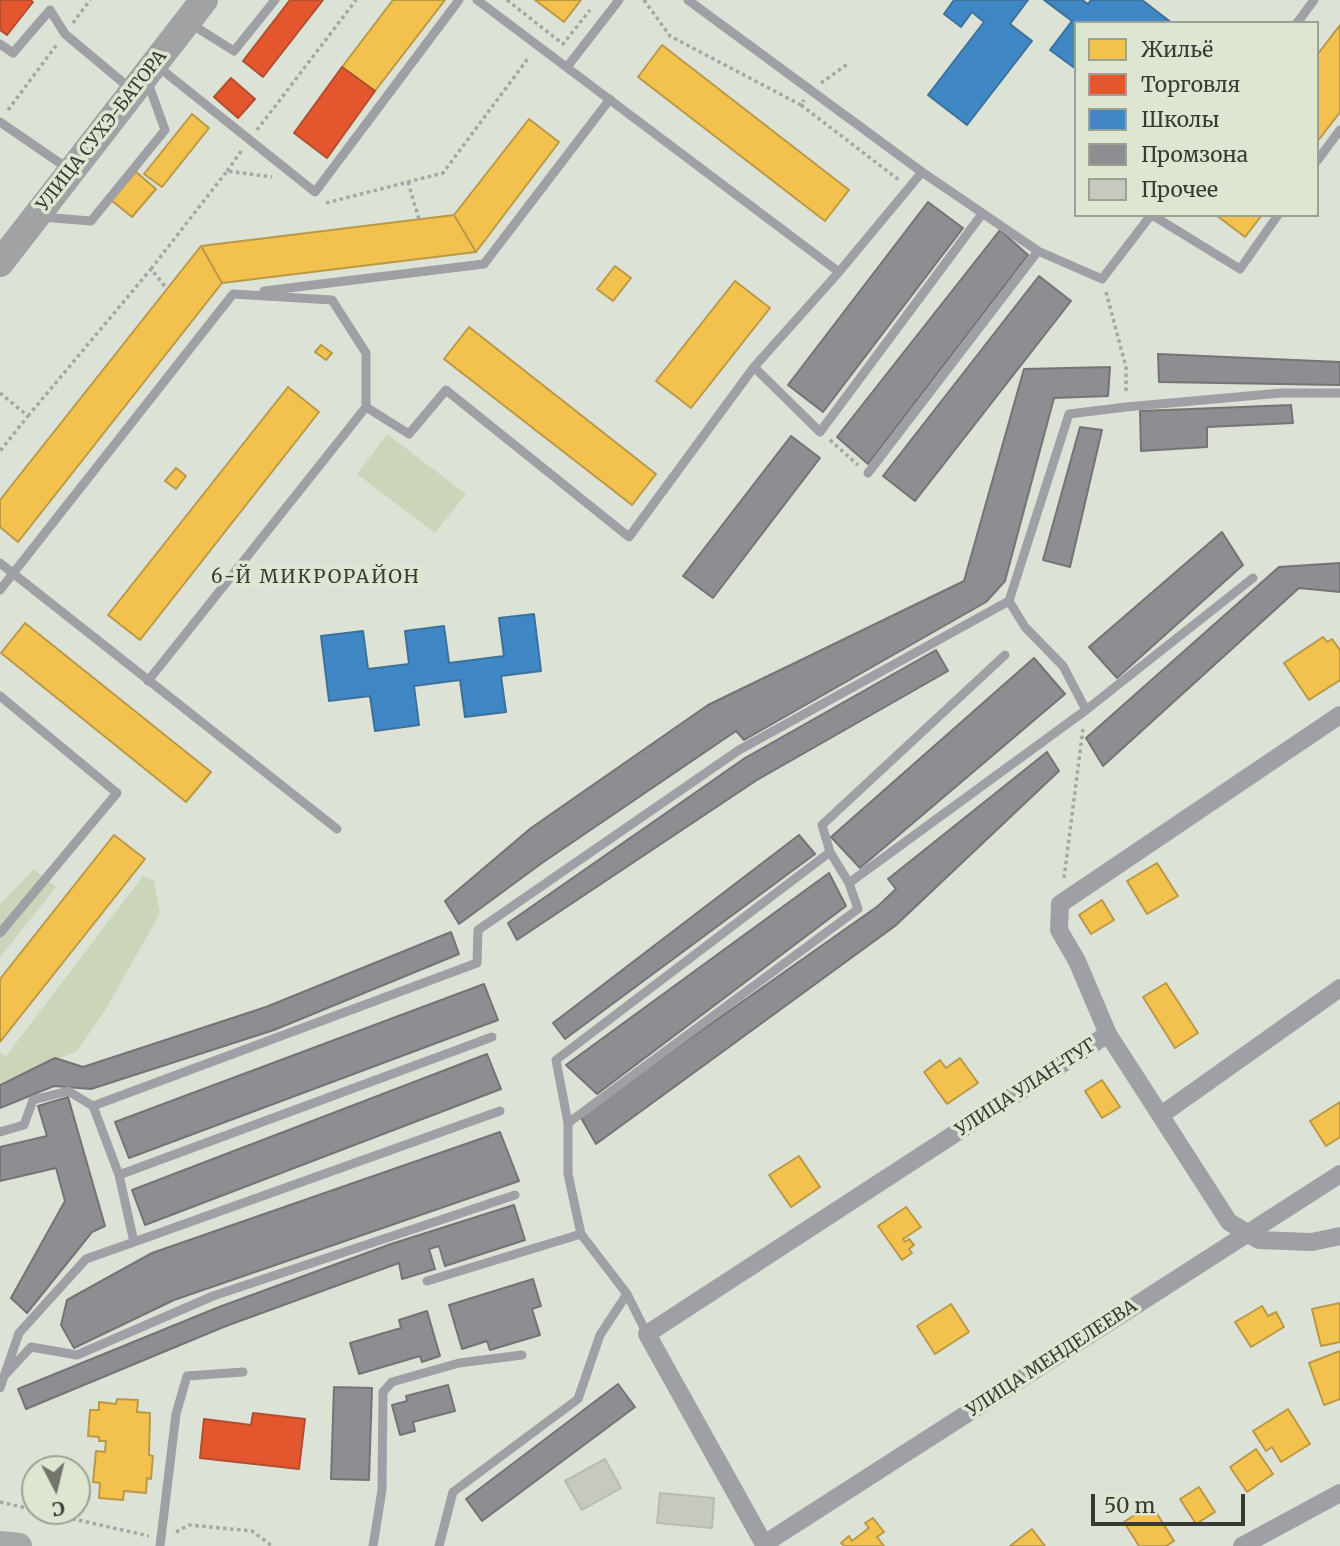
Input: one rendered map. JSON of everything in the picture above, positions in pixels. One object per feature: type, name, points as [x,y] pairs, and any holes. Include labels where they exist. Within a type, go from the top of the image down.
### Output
[{"type":"main road","name":"УЛИЦА СУХЭ-БАТОРА","points":[[0,263],[195,11]]},
{"type":"main road","points":[[0,1544],[19,1546]]},
{"type":"street","points":[[1060,904],[1340,715]]},
{"type":"street","name":"УЛИЦА УЛАН-ТУГ","points":[[647,1334],[1108,1034],[1077,961],[1059,930],[1060,904]]},
{"type":"street","points":[[1161,1115],[1340,988]]},
{"type":"street","points":[[1108,1034],[1229,1222],[1250,1232],[1259,1240],[1312,1241],[1340,1236]]},
{"type":"street","name":"УЛИЦА МЕНДЕЛЕЕВА","points":[[765,1545],[1340,1174]]},
{"type":"street","points":[[647,1334],[765,1545]]},
{"type":"street","points":[[1242,1546],[1340,1493]]},
{"type":"lane","points":[[195,11],[234,51],[275,0]]},
{"type":"lane","points":[[0,44],[13,53],[50,10],[65,34],[145,77],[250,140],[315,192],[459,0]]},
{"type":"lane","points":[[477,0],[839,272]]},
{"type":"lane","points":[[567,67],[620,0]]},
{"type":"lane","points":[[688,0],[922,172],[1038,251],[1102,279],[1149,217]]},
{"type":"lane","points":[[1298,21],[1314,0]]},
{"type":"lane","points":[[36,217],[91,220],[165,130],[145,77]]},
{"type":"lane","points":[[0,590],[233,294],[484,264],[610,99]]},
{"type":"lane","points":[[0,121],[72,171]]},
{"type":"lane","points":[[1319,158],[1340,130]]},
{"type":"lane","points":[[366,407],[409,434],[446,390],[629,537],[754,368],[922,172]]},
{"type":"lane","points":[[754,368],[820,432],[982,214]]},
{"type":"lane","points":[[1154,217],[1240,269],[1277,217]]},
{"type":"lane","points":[[867,473],[1038,251]]},
{"type":"lane","points":[[148,681],[366,407],[366,353],[332,300],[233,294]]},
{"type":"lane","points":[[93,1106],[477,963],[478,930],[739,750],[1009,601],[1069,414],[1282,393],[1340,393]]},
{"type":"lane","points":[[0,562],[337,829]]},
{"type":"lane","points":[[849,883],[1086,709],[1253,578]]},
{"type":"lane","points":[[1009,601],[1025,627],[1063,666],[1086,709]]},
{"type":"lane","points":[[568,1123],[858,909],[849,883],[830,852],[822,825],[1005,655]]},
{"type":"lane","points":[[0,696],[117,793],[0,933]]},
{"type":"lane","points":[[647,1334],[626,1294],[581,1234],[568,1174],[568,1123],[556,1060],[830,852]]},
{"type":"lane","points":[[119,1175],[492,1037]]},
{"type":"lane","points":[[0,1132],[24,1125],[33,1100],[68,1091],[93,1106],[119,1175],[134,1242]]},
{"type":"lane","points":[[0,1388],[19,1333],[86,1259],[500,1111]]},
{"type":"lane","points":[[4,1376],[32,1347],[76,1355],[213,1296],[516,1195]]},
{"type":"lane","points":[[427,1281],[581,1234]]},
{"type":"lane","points":[[439,1546],[453,1492],[578,1399],[600,1335],[626,1294]]},
{"type":"lane","points":[[373,1546],[382,1490],[383,1392],[392,1382],[458,1363],[522,1355]]},
{"type":"lane","points":[[160,1546],[176,1414],[187,1376],[243,1372]]},
{"type":"path","points":[[0,121],[90,0]]},
{"type":"path","points":[[227,172],[356,0]]},
{"type":"path","points":[[507,0],[563,44],[598,0]]},
{"type":"path","points":[[644,0],[670,36],[801,105],[909,187]]},
{"type":"path","points":[[801,105],[810,90],[849,64]]},
{"type":"path","points":[[408,182],[419,219]]},
{"type":"path","points":[[0,451],[151,269],[167,289]]},
{"type":"path","points":[[1102,279],[1126,367],[1126,407]]},
{"type":"path","points":[[0,393],[28,416]]},
{"type":"path","points":[[820,432],[867,473]]},
{"type":"path","points":[[1060,904],[1086,709]]},
{"type":"path","points":[[0,1502],[21,1507]]},
{"type":"green space","points":[[387,434],[466,494],[435,533],[357,474]]},
{"type":"green space","points":[[34,869],[56,887],[0,957],[0,904]]},
{"type":"green space","points":[[143,876],[154,880],[160,913],[106,1009],[77,1051],[0,1083],[0,1053],[6,1056]]},
{"type":"building: Жильё","points":[[393,0],[445,0],[375,91],[342,67]]},
{"type":"building: Жильё","points":[[535,0],[581,0],[564,22]]},
{"type":"building: Жильё","points":[[1340,25],[1340,112],[1319,139],[1319,52]]},
{"type":"building: Жильё","points":[[662,45],[849,190],[825,221],[638,77]]},
{"type":"building: Жильё","points":[[192,114],[209,128],[162,187],[144,174]]},
{"type":"building: Жильё","points":[[529,119],[559,142],[476,252],[454,215]]},
{"type":"building: Жильё","points":[[136,172],[156,189],[132,217],[111,200]]},
{"type":"building: Жильё","points":[[454,215],[476,252],[222,283],[201,246]]},
{"type":"building: Жильё","points":[[1219,217],[1260,217],[1245,237]]},
{"type":"building: Жильё","points":[[201,246],[222,283],[18,542],[0,527],[0,500]]},
{"type":"building: Жильё","points":[[615,266],[631,278],[613,301],[597,289]]},
{"type":"building: Жильё","points":[[735,281],[770,308],[691,408],[656,381]]},
{"type":"building: Жильё","points":[[469,327],[656,474],[632,505],[444,359]]},
{"type":"building: Жильё","points":[[321,345],[332,353],[326,360],[315,352]]},
{"type":"building: Жильё","points":[[288,387],[319,412],[140,640],[108,615]]},
{"type":"building: Жильё","points":[[176,468],[186,476],[176,489],[165,481]]},
{"type":"building: Жильё","points":[[25,623],[211,772],[186,802],[1,653]]},
{"type":"building: Жильё","points":[[1323,637],[1327,642],[1332,639],[1340,650],[1340,680],[1309,700],[1284,663]]},
{"type":"building: Жильё","points":[[114,835],[145,859],[0,1042],[0,979]]},
{"type":"building: Жильё","points":[[1157,863],[1178,896],[1147,914],[1127,881]]},
{"type":"building: Жильё","points":[[1102,900],[1114,920],[1091,934],[1079,915]]},
{"type":"building: Жильё","points":[[1166,983],[1198,1033],[1175,1048],[1143,997]]},
{"type":"building: Жильё","points":[[960,1058],[978,1083],[947,1104],[924,1072],[940,1060],[946,1068]]},
{"type":"building: Жильё","points":[[1102,1080],[1120,1107],[1102,1118],[1085,1091]]},
{"type":"building: Жильё","points":[[1340,1102],[1340,1137],[1326,1146],[1310,1121]]},
{"type":"building: Жильё","points":[[799,1156],[820,1187],[791,1207],[769,1175]]},
{"type":"building: Жильё","points":[[906,1207],[921,1227],[903,1239],[905,1242],[909,1239],[914,1245],[909,1249],[912,1253],[902,1260],[878,1226]]},
{"type":"building: Жильё","points":[[1340,1303],[1340,1342],[1321,1346],[1312,1309]]},
{"type":"building: Жильё","points":[[951,1304],[969,1332],[935,1354],[917,1326]]},
{"type":"building: Жильё","points":[[1262,1306],[1268,1316],[1276,1312],[1284,1327],[1251,1347],[1235,1322]]},
{"type":"building: Жильё","points":[[1340,1351],[1340,1399],[1324,1405],[1309,1363]]},
{"type":"building: Жильё","points":[[117,1399],[138,1400],[137,1412],[150,1413],[149,1455],[153,1456],[151,1479],[147,1478],[146,1493],[124,1491],[123,1500],[99,1498],[100,1483],[93,1482],[96,1451],[105,1452],[106,1441],[88,1436],[90,1410],[99,1410],[99,1402],[116,1404]]},
{"type":"building: Жильё","points":[[1288,1409],[1310,1444],[1281,1462],[1272,1447],[1266,1451],[1253,1431]]},
{"type":"building: Жильё","points":[[1256,1449],[1273,1474],[1247,1492],[1230,1467]]},
{"type":"building: Жильё","points":[[1199,1487],[1215,1512],[1196,1524],[1180,1499]]},
{"type":"building: Жильё","points":[[1151,1504],[1174,1541],[1166,1546],[1139,1546],[1124,1522]]},
{"type":"building: Жильё","points":[[873,1518],[884,1532],[877,1537],[884,1546],[844,1546],[841,1543],[849,1536],[852,1541],[869,1528],[865,1523]]},
{"type":"building: Жильё","points":[[1032,1529],[1045,1546],[1010,1546]]},
{"type":"building: Торговля","points":[[0,0],[33,2],[7,35],[0,30]]},
{"type":"building: Торговля","points":[[290,0],[323,0],[263,77],[243,61]]},
{"type":"building: Торговля","points":[[342,67],[375,91],[327,158],[294,133]]},
{"type":"building: Торговля","points":[[231,78],[255,99],[238,118],[214,97]]},
{"type":"building: Торговля","points":[[253,1413],[305,1419],[299,1469],[200,1458],[204,1419],[251,1425]]},
{"type":"building: Школы","points":[[954,0],[1028,0],[1010,24],[1032,41],[967,125],[928,95],[984,22],[972,12],[961,27],[944,14]]},
{"type":"building: Школы","points":[[1044,0],[1082,0],[1088,4],[1091,0],[1142,0],[1169,21],[1074,21],[1074,68],[1050,50],[1072,21]]},
{"type":"building: Школы","points":[[534,614],[541,671],[501,676],[506,712],[465,717],[460,680],[414,686],[419,725],[375,731],[370,696],[329,701],[321,636],[363,631],[368,669],[409,664],[405,631],[444,626],[449,663],[504,656],[499,618]]},
{"type":"building: Промзона","points":[[928,202],[963,228],[823,412],[788,385]]},
{"type":"building: Промзона","points":[[1000,230],[1028,255],[868,464],[837,437]]},
{"type":"building: Промзона","points":[[1039,276],[1071,301],[915,501],[883,476]]},
{"type":"building: Промзона","points":[[1158,354],[1340,362],[1340,385],[1159,382]]},
{"type":"building: Промзона","points":[[1110,367],[1108,396],[1054,398],[1005,581],[986,602],[744,740],[736,731],[542,863],[459,924],[445,901],[531,828],[708,705],[964,581],[1024,369]]},
{"type":"building: Промзона","points":[[1291,405],[1293,423],[1207,427],[1207,447],[1141,451],[1140,411]]},
{"type":"building: Промзона","points":[[1080,427],[1102,430],[1070,567],[1043,560]]},
{"type":"building: Промзона","points":[[791,436],[820,458],[713,598],[683,576]]},
{"type":"building: Промзона","points":[[1222,532],[1243,565],[1117,678],[1089,647]]},
{"type":"building: Промзона","points":[[1340,563],[1340,592],[1299,588],[1103,766],[1086,738],[1279,567]]},
{"type":"building: Промзона","points":[[936,650],[948,671],[757,780],[517,940],[508,923],[745,758]]},
{"type":"building: Промзона","points":[[1034,658],[1065,694],[860,868],[831,837]]},
{"type":"building: Промзона","points":[[1047,752],[1059,771],[895,926],[596,1144],[580,1116],[878,906],[896,889],[888,879]]},
{"type":"building: Промзона","points":[[799,835],[815,854],[565,1039],[553,1023]]},
{"type":"building: Промзона","points":[[829,873],[846,906],[597,1094],[566,1065]]},
{"type":"building: Промзона","points":[[451,932],[459,954],[274,1030],[91,1089],[54,1086],[0,1108],[0,1085],[55,1058],[83,1067],[266,1007]]},
{"type":"building: Промзона","points":[[484,984],[498,1020],[129,1158],[115,1122]]},
{"type":"building: Промзона","points":[[487,1054],[501,1089],[145,1225],[132,1190]]},
{"type":"building: Промзона","points":[[68,1097],[105,1226],[92,1232],[27,1313],[11,1298],[65,1201],[56,1168],[0,1181],[0,1147],[47,1136],[38,1106]]},
{"type":"building: Промзона","points":[[500,1132],[519,1181],[174,1300],[74,1348],[61,1325],[67,1300],[152,1253]]},
{"type":"building: Промзона","points":[[514,1205],[525,1240],[445,1266],[439,1246],[429,1249],[435,1269],[402,1279],[399,1263],[226,1326],[26,1409],[18,1389],[219,1307],[391,1244]]},
{"type":"building: Промзона","points":[[533,1279],[541,1306],[532,1309],[540,1335],[490,1350],[487,1341],[462,1349],[449,1305]]},
{"type":"building: Промзона","points":[[427,1311],[440,1356],[422,1362],[420,1356],[359,1374],[350,1343],[401,1328],[399,1320]]},
{"type":"building: Промзона","points":[[618,1384],[635,1407],[482,1521],[466,1499]]},
{"type":"building: Промзона","points":[[448,1385],[455,1411],[413,1422],[415,1431],[400,1435],[392,1405],[407,1401],[406,1396]]},
{"type":"building: Промзона","points":[[334,1387],[372,1388],[369,1480],[331,1479]]},
{"type":"building: Прочее","points":[[605,1459],[621,1488],[582,1510],[565,1481]]},
{"type":"building: Прочее","points":[[660,1493],[714,1498],[712,1528],[657,1523]]},
{"type":"district","name":"6-Й МИКРОРАЙОН","points":[[316,578]]}]
